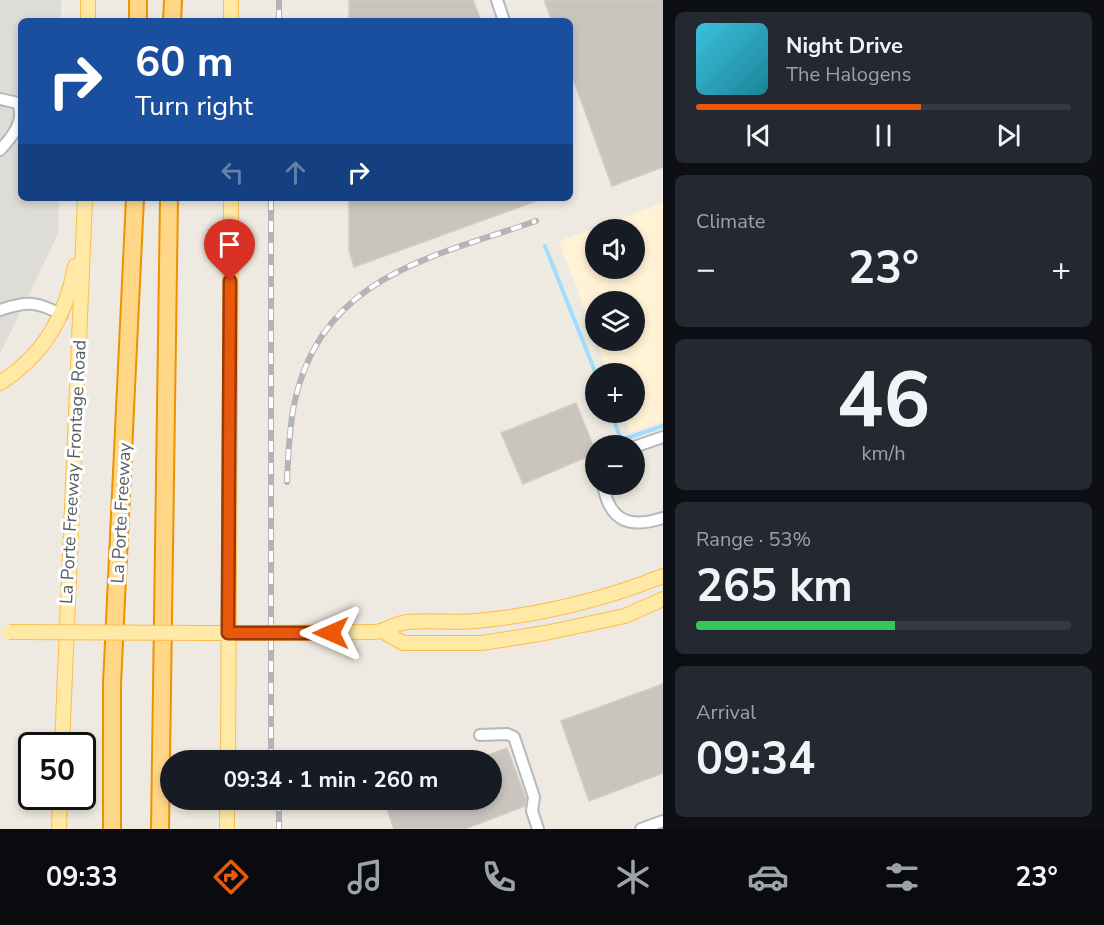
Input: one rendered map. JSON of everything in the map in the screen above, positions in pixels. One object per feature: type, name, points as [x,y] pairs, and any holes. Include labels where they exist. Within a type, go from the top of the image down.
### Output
[{"type":"highway","points":[[138,0],[138,18]]},
{"type":"highway","points":[[172,18],[173,0]]},
{"type":"highway","name":"La Porte Freeway","points":[[112,829],[112,684],[135,201]]},
{"type":"highway","points":[[160,829],[170,201]]},
{"type":"main road","points":[[88,0],[88,18]]},
{"type":"main road","points":[[231,0],[231,18]]},
{"type":"main road","points":[[0,382],[41,349],[62,315],[72,286],[85,201]]},
{"type":"main road","name":"La Porte Freeway Frontage Road","points":[[63,732],[85,201]]},
{"type":"main road","points":[[228,750],[231,201]]},
{"type":"main road","points":[[4,632],[378,632],[404,622],[475,621],[552,611],[624,592],[663,576]]},
{"type":"main road","points":[[378,632],[403,643],[482,643],[545,633],[625,616],[663,599]]},
{"type":"main road","points":[[59,829],[60,810]]},
{"type":"main road","points":[[227,810],[227,829]]},
{"type":"lane","points":[[497,0],[503,18]]},
{"type":"lane","points":[[0,99],[18,103]]},
{"type":"lane","points":[[0,150],[18,127]]},
{"type":"lane","points":[[0,310],[37,303],[62,315]]},
{"type":"lane","points":[[645,443],[663,437]]},
{"type":"lane","points":[[605,495],[615,515],[630,524],[663,518]]},
{"type":"lane","points":[[480,735],[507,734],[514,737],[534,797],[532,811],[537,829]]},
{"type":"lane","points":[[641,829],[663,821]]},
{"type":"shaded area","points":[[0,0],[61,0],[61,18],[18,18],[18,201],[59,201],[58,234],[0,354]]},
{"type":"shaded area","points":[[663,203],[663,421],[630,433],[626,423],[645,423],[645,363],[605,363],[600,351],[645,351],[645,291],[585,291],[585,311],[559,241],[585,232],[585,279],[645,279],[645,219],[619,219]]},
{"type":"building","points":[[349,0],[473,0],[480,18],[349,18]]},
{"type":"building","points":[[544,0],[663,0],[663,167],[612,186],[573,78],[573,18],[551,18]]},
{"type":"building","points":[[349,201],[536,201],[354,267],[349,250]]},
{"type":"building","points":[[576,403],[589,435],[585,435],[585,458],[523,484],[501,433]]},
{"type":"building","points":[[663,684],[663,773],[589,801],[561,721]]},
{"type":"building","points":[[507,748],[526,799],[525,806],[465,829],[394,829],[387,810],[502,810],[502,750]]},
{"type":"waterway","points":[[545,246],[592,363]]},
{"type":"waterway","points":[[615,423],[621,440],[663,426]]},
{"type":"railway","points":[[279,0],[279,18]]},
{"type":"railway","points":[[271,201],[271,750]]},
{"type":"railway","points":[[287,482],[294,405],[308,362],[328,327],[354,300],[385,278],[457,247],[536,221]]},
{"type":"railway","points":[[279,810],[279,829]]},
{"type":"route","points":[[230,281],[228,633],[331,633]]}]
